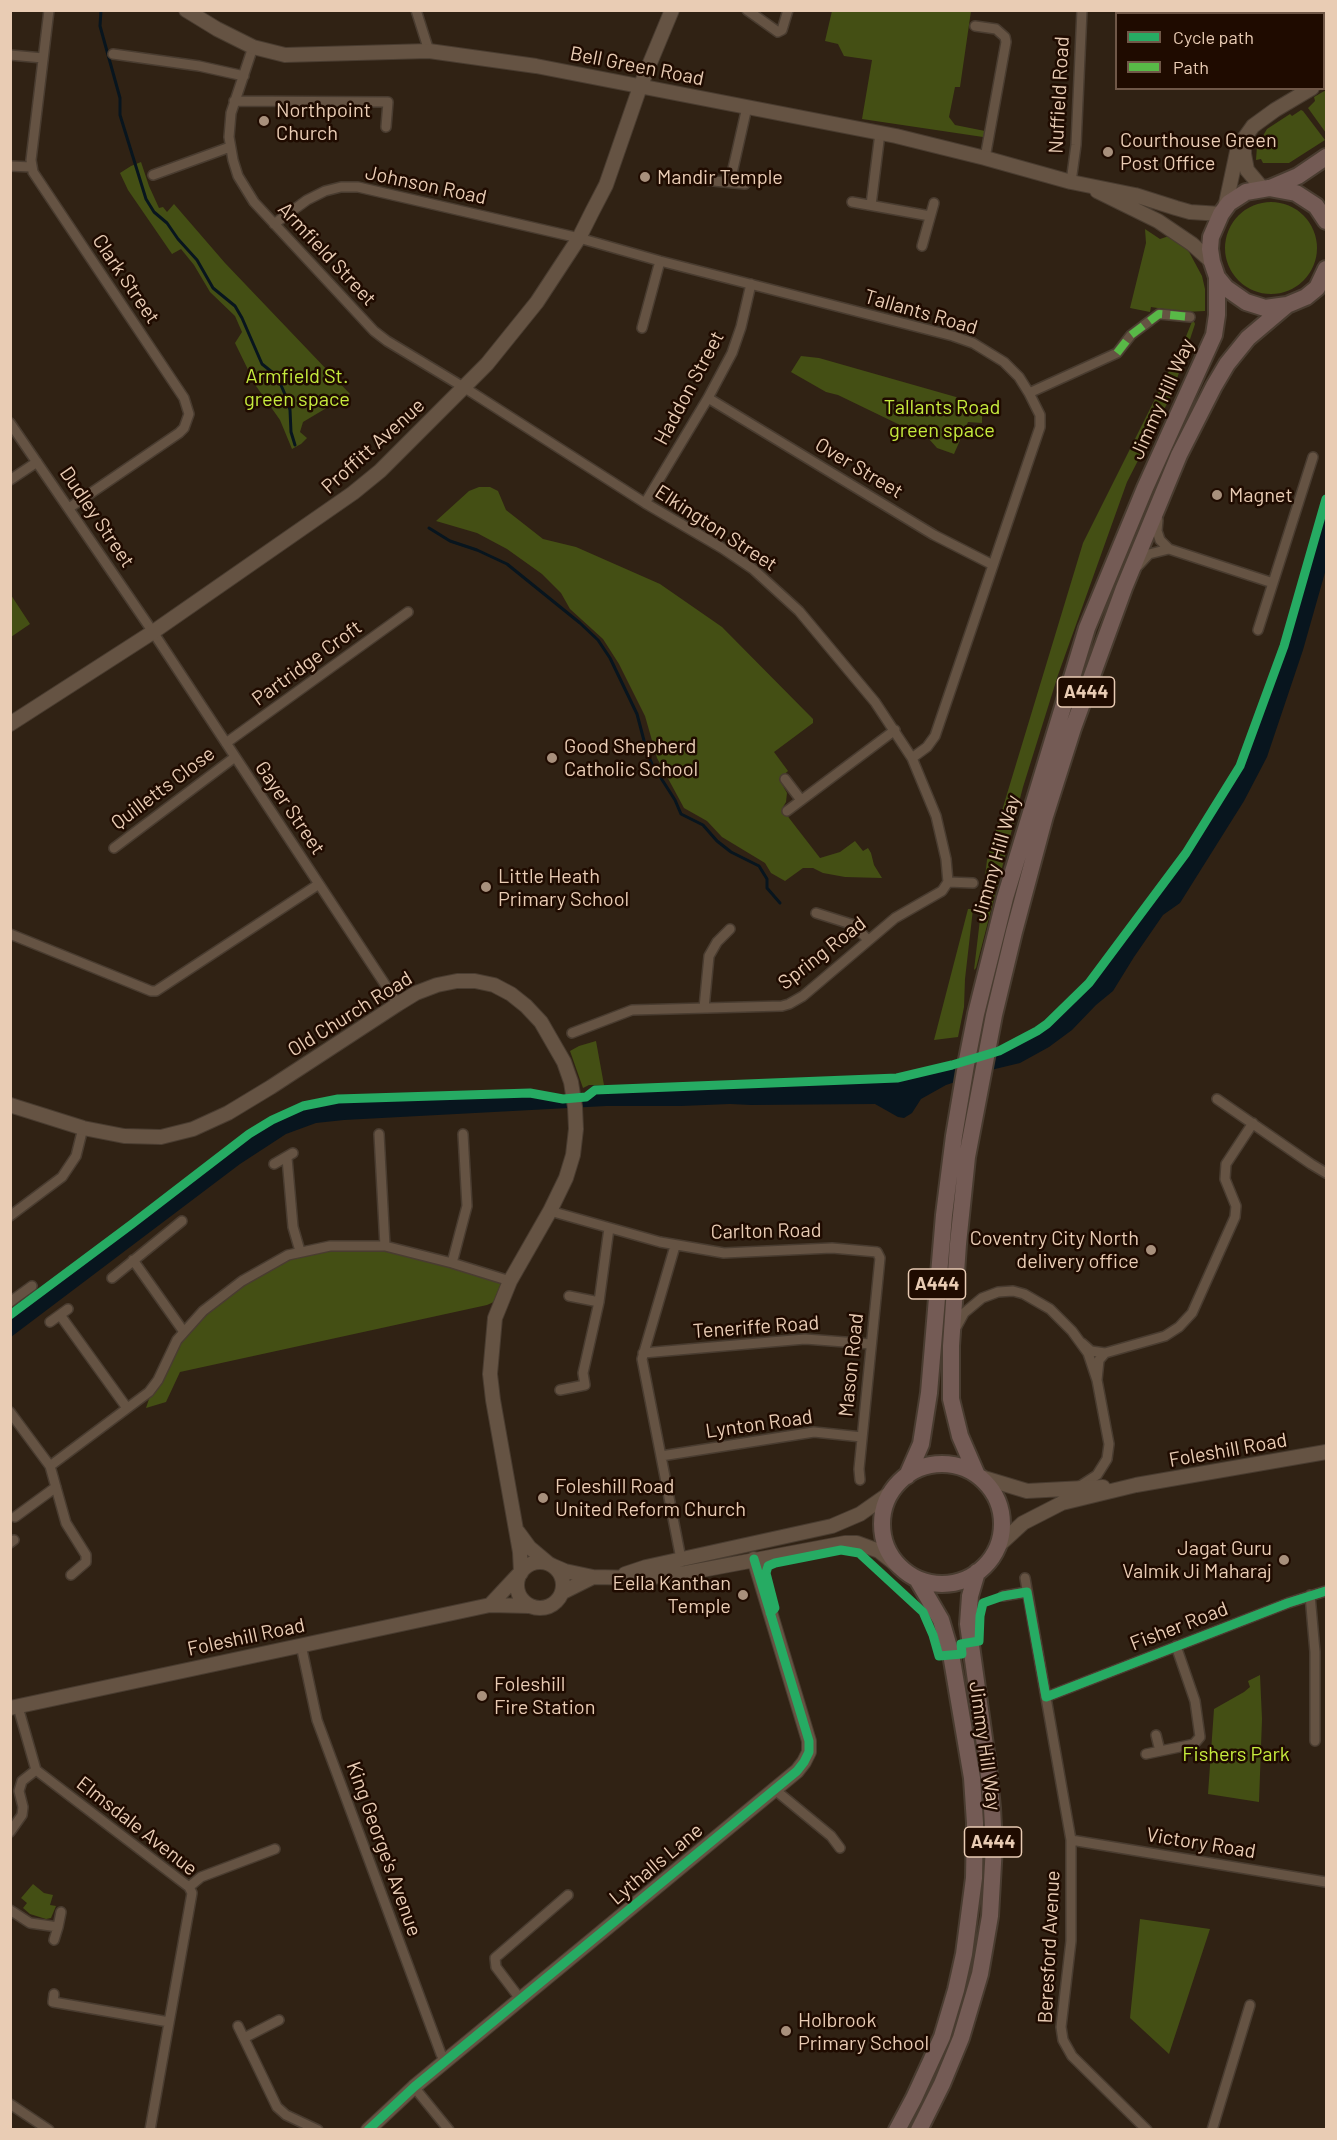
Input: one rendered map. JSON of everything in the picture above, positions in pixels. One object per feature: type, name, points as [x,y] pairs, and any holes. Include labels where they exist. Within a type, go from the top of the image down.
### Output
[{"type":"highway","points":[[1223,211],[1246,192],[1266,188],[1298,176],[1326,157]]},
{"type":"highway","points":[[1266,188],[1284,190],[1307,199],[1326,219]]},
{"type":"highway","name":"Jimmy Hill Way","points":[[907,1476],[921,1444],[929,1394],[942,1236],[962,1090],[970,1045],[1008,887],[1087,628],[1145,488],[1214,335],[1217,315],[1211,237],[1223,211]]},
{"type":"highway","points":[[1214,269],[1226,288],[1253,305],[1276,308],[1292,304]]},
{"type":"highway","name":"Jimmy Hill Way","points":[[980,1476],[960,1436],[953,1413],[950,1387],[962,1199],[990,1036],[1014,932],[1045,816],[1073,728],[1124,588],[1179,455],[1214,386],[1227,364],[1248,338],[1317,288],[1326,269]]},
{"type":"highway","points":[[939,1464],[961,1466],[980,1476],[995,1493],[1002,1512],[1001,1534],[991,1559],[977,1572],[965,1579],[947,1583],[931,1582],[917,1579],[900,1567],[887,1546],[882,1527],[882,1513],[890,1493],[907,1476],[922,1468],[939,1464]]},
{"type":"highway","name":"Jimmy Hill Way","points":[[919,2130],[942,2084],[961,2038],[980,1974],[990,1916],[994,1846],[992,1808],[968,1624],[970,1596],[977,1572]]},
{"type":"highway","name":"Jimmy Hill Way","points":[[897,2130],[942,2037],[964,1954],[974,1878],[975,1822],[972,1778],[951,1654],[941,1620],[917,1579]]},
{"type":"main road","name":"Bell Green Road","points":[[186,10],[217,29],[254,46],[285,55],[429,51],[536,66],[880,133],[1135,195],[1190,212],[1223,211]]},
{"type":"main road","name":"Proffitt Avenue","points":[[10,724],[153,632],[353,493],[380,471],[465,388],[522,322],[579,238],[606,185],[640,87],[672,10]]},
{"type":"main road","points":[[1223,211],[1238,147],[1253,126],[1262,118],[1309,90]]},
{"type":"main road","points":[[1244,139],[1247,170],[1266,188]]},
{"type":"main road","name":"Bell Green Road","points":[[1077,182],[1158,221],[1192,244],[1214,269]]},
{"type":"main road","points":[[1292,304],[1326,294]]},
{"type":"main road","name":"Old Church Road","points":[[10,1105],[83,1128],[142,1138],[161,1137],[193,1128],[244,1104],[398,1004],[437,985],[457,981],[475,981],[494,985],[511,994],[534,1013],[558,1049],[571,1082],[576,1129],[566,1178],[510,1281],[495,1318],[490,1374],[520,1552],[520,1573]]},
{"type":"main road","name":"Foleshill Road","points":[[998,1546],[1023,1523],[1062,1503],[1136,1485],[1326,1452]]},
{"type":"main road","name":"Foleshill Road","points":[[980,1476],[1019,1490],[1038,1491],[1136,1485]]},
{"type":"main road","points":[[614,1577],[681,1559],[832,1526],[860,1514],[890,1493]]},
{"type":"main road","name":"Old Church Road","points":[[515,1528],[529,1547],[550,1564]]},
{"type":"main road","points":[[490,1605],[525,1568],[535,1562],[550,1564],[565,1571],[593,1578],[643,1578],[686,1573],[845,1543],[857,1543],[879,1551],[900,1567]]},
{"type":"main road","name":"Lythalls Lane","points":[[368,2130],[414,2087],[804,1762],[809,1741],[754,1559]]},
{"type":"main road","points":[[550,1564],[561,1574],[563,1592]]},
{"type":"main road","points":[[520,1573],[517,1587],[519,1596],[529,1606],[539,1609],[554,1604],[563,1592],[593,1578]]},
{"type":"main road","name":"Foleshill Road","points":[[14,1707],[490,1605],[529,1606]]},
{"type":"street","points":[[10,166],[31,167],[49,10]]},
{"type":"street","points":[[416,10],[429,51]]},
{"type":"street","points":[[747,10],[778,32],[782,30],[788,10]]},
{"type":"street","name":"Nuffield Road","points":[[1077,182],[1076,145],[1082,10]]},
{"type":"street","points":[[975,26],[996,30],[1005,37],[1006,42],[985,158]]},
{"type":"street","name":"Armfield Street","points":[[254,46],[234,101],[230,126],[233,162],[244,189],[374,331],[398,349],[465,388]]},
{"type":"street","points":[[113,54],[198,66],[244,76]]},
{"type":"street","points":[[10,55],[43,58]]},
{"type":"street","points":[[234,101],[388,102],[386,127]]},
{"type":"street","points":[[730,182],[747,107]]},
{"type":"street","points":[[871,205],[880,133]]},
{"type":"street","points":[[153,175],[230,147]]},
{"type":"street","name":"Clark Street","points":[[31,167],[36,178],[184,398],[189,414],[184,428],[179,433],[69,508]]},
{"type":"street","points":[[682,178],[746,184]]},
{"type":"street","name":"Johnson Road","points":[[274,224],[307,200],[325,191],[341,187],[358,187],[579,238]]},
{"type":"street","points":[[852,202],[930,216]]},
{"type":"street","points":[[922,246],[934,203]]},
{"type":"street","name":"Tallants Road","points":[[579,238],[973,343],[1004,362],[1019,377],[1040,415],[1040,427],[935,736],[927,747],[912,758]]},
{"type":"street","points":[[642,328],[660,261]]},
{"type":"street","name":"Haddon Street","points":[[645,503],[708,398],[732,353],[751,284]]},
{"type":"street","points":[[1029,393],[1117,353],[1131,335],[1159,314],[1190,317]]},
{"type":"street","name":"Elkington Street","points":[[465,388],[645,503],[722,548],[753,569],[799,611],[869,694],[912,758],[936,816],[946,859],[948,882]]},
{"type":"street","name":"Over Street","points":[[708,398],[934,534],[993,565]]},
{"type":"street","name":"Dudley Street","points":[[10,423],[153,632]]},
{"type":"street","name":"Jimmy Hill Way","points":[[1169,549],[1160,540],[1157,522],[1179,455]]},
{"type":"street","points":[[1258,630],[1313,457]]},
{"type":"street","points":[[10,480],[37,462]]},
{"type":"street","points":[[1169,549],[1273,583]]},
{"type":"street","name":"Jimmy Hill Way","points":[[1124,588],[1140,562],[1149,554],[1169,549]]},
{"type":"street","name":"Partridge Croft","points":[[226,743],[408,612]]},
{"type":"street","name":"Gayer Street","points":[[153,632],[398,1004]]},
{"type":"street","points":[[787,811],[895,730]]},
{"type":"street","name":"Quilletts Close","points":[[114,848],[234,757]]},
{"type":"street","points":[[785,779],[801,800]]},
{"type":"street","points":[[948,882],[973,883]]},
{"type":"street","name":"Spring Road","points":[[572,1033],[632,1010],[789,1004],[803,996],[896,918],[942,891],[948,882]]},
{"type":"street","points":[[10,934],[151,991],[156,991],[319,884]]},
{"type":"street","points":[[816,913],[854,925],[868,940]]},
{"type":"street","points":[[704,1008],[709,956],[717,942],[730,929]]},
{"type":"street","points":[[1217,1099],[1326,1173]]},
{"type":"street","points":[[951,1346],[964,1313],[975,1303],[989,1295],[1013,1292],[1024,1294],[1040,1302],[1061,1319],[1091,1351],[1105,1353],[1165,1335],[1179,1327],[1192,1313],[1235,1217],[1236,1206],[1225,1179],[1226,1164],[1253,1123]]},
{"type":"street","points":[[10,1216],[62,1177],[76,1156],[83,1128]]},
{"type":"street","points":[[379,1134],[385,1246]]},
{"type":"street","points":[[452,1263],[467,1206],[463,1134]]},
{"type":"street","points":[[274,1164],[290,1155],[293,1227],[300,1251]]},
{"type":"street","name":"Carlton Road","points":[[550,1211],[675,1246],[724,1253],[832,1248],[879,1254]]},
{"type":"street","points":[[112,1278],[182,1221]]},
{"type":"street","points":[[560,1390],[585,1385],[583,1373],[599,1302],[609,1228]]},
{"type":"street","points":[[50,1466],[154,1386],[170,1353],[184,1332],[203,1311],[242,1281],[275,1261],[300,1251],[342,1245],[385,1246],[510,1281]]},
{"type":"street","points":[[675,1246],[643,1353],[642,1364],[681,1559]]},
{"type":"street","name":"Mason Road","points":[[860,1480],[859,1469],[879,1254]]},
{"type":"street","points":[[133,1260],[184,1332]]},
{"type":"street","points":[[10,1302],[32,1286]]},
{"type":"street","points":[[569,1296],[599,1302]]},
{"type":"street","points":[[50,1322],[64,1312],[127,1408]]},
{"type":"street","name":"Teneriffe Road","points":[[643,1353],[805,1339],[871,1344]]},
{"type":"street","points":[[1072,1489],[1091,1480],[1107,1459],[1108,1444],[1097,1380],[1093,1364],[1082,1343]]},
{"type":"street","points":[[1097,1380],[1099,1360],[1105,1353]]},
{"type":"street","points":[[10,1412],[50,1466],[66,1523],[86,1556],[86,1562],[71,1575]]},
{"type":"street","name":"Lynton Road","points":[[661,1456],[814,1432],[862,1437]]},
{"type":"street","points":[[15,1517],[56,1486]]},
{"type":"street","name":"Beresford Avenue","points":[[1025,1578],[1071,1840],[1071,1941],[1061,2027],[1063,2040],[1072,2056],[1147,2130]]},
{"type":"street","name":"Fisher Road","points":[[1046,1696],[1310,1595],[1326,1591]]},
{"type":"street","points":[[1003,1596],[1027,1592]]},
{"type":"street","points":[[1310,1595],[1315,1652],[1314,1741]]},
{"type":"street","name":"King George's Avenue","points":[[302,1645],[316,1720],[441,2054],[446,2062]]},
{"type":"street","points":[[1146,1754],[1194,1744],[1200,1737],[1195,1701],[1176,1646]]},
{"type":"street","points":[[10,1832],[22,1815],[20,1791],[22,1781],[36,1770],[14,1707]]},
{"type":"street","points":[[1156,1735],[1160,1751]]},
{"type":"street","name":"Elmsdale Avenue","points":[[36,1770],[189,1887],[192,1895],[150,2130]]},
{"type":"street","points":[[774,1789],[831,1836],[840,1848]]},
{"type":"street","name":"Victory Road","points":[[1071,1840],[1326,1882]]},
{"type":"street","points":[[189,1887],[201,1877],[275,1849]]},
{"type":"street","points":[[521,2000],[496,1967],[495,1958],[568,1895]]},
{"type":"street","points":[[10,1910],[30,1923],[58,1927]]},
{"type":"street","points":[[54,1940],[61,1912]]},
{"type":"street","points":[[53,2001],[169,2022]]},
{"type":"street","points":[[1212,2130],[1250,2005]]},
{"type":"street","points":[[244,2038],[279,2020]]},
{"type":"street","points":[[238,2025],[278,2107],[286,2115],[318,2130]]},
{"type":"street","points":[[414,2087],[449,2130]]},
{"type":"street","points":[[10,2104],[49,2130]]},
{"type":"green space","points":[[832,11],[971,11],[960,87],[955,87],[949,117],[955,125],[985,131],[983,137],[862,119],[872,60],[844,56],[838,44],[825,41]]},
{"type":"green space","points":[[1326,90],[1326,133],[1308,108],[1315,101],[1314,97]]},
{"type":"green space","points":[[1301,110],[1325,140],[1289,163],[1263,163],[1261,159],[1256,160],[1257,146],[1267,129],[1290,114],[1292,116]]},
{"type":"green space","name":"Armfield St. green space","points":[[141,162],[159,208],[163,207],[167,212],[174,204],[225,263],[350,394],[303,422],[300,432],[307,438],[292,449],[280,420],[256,386],[235,343],[242,332],[235,316],[210,292],[194,265],[181,249],[172,254],[128,190],[120,173]]},
{"type":"green space","points":[[1271,202],[1288,206],[1303,216],[1313,231],[1317,248],[1313,265],[1303,280],[1288,290],[1271,294],[1254,290],[1239,280],[1229,265],[1225,248],[1229,231],[1239,216],[1254,206]]},
{"type":"green space","points":[[1145,229],[1160,239],[1169,236],[1188,250],[1202,276],[1205,289],[1205,311],[1184,312],[1151,307],[1150,312],[1130,308],[1146,243]]},
{"type":"green space","points":[[1193,319],[1195,324],[1172,394],[1127,482],[1058,675],[1023,787],[974,970],[987,860],[1083,543]]},
{"type":"green space","name":"Tallants Road green space","points":[[801,356],[819,358],[956,397],[969,410],[982,416],[982,423],[968,422],[954,454],[937,448],[929,439],[838,395],[826,392],[791,372]]},
{"type":"green space","points":[[479,487],[490,487],[498,491],[506,510],[543,539],[576,547],[660,584],[722,627],[813,719],[813,723],[774,752],[788,771],[779,779],[787,793],[783,807],[789,818],[820,858],[840,852],[855,841],[863,851],[868,848],[882,878],[845,877],[823,873],[813,868],[803,868],[785,881],[771,873],[765,863],[722,837],[707,821],[684,808],[657,758],[645,716],[619,664],[603,639],[570,609],[561,593],[542,574],[507,549],[477,533],[436,521],[469,491]]},
{"type":"green space","points":[[11,595],[30,624],[10,637]]},
{"type":"green space","points":[[968,909],[973,909],[964,1007],[958,1037],[934,1040]]},
{"type":"green space","points":[[596,1041],[604,1085],[589,1085],[583,1088],[570,1051]]},
{"type":"green space","points":[[385,1249],[507,1282],[496,1301],[487,1305],[180,1372],[166,1402],[146,1408],[151,1393],[180,1340],[222,1298],[289,1257],[318,1250]]},
{"type":"green space","name":"Fishers Park","points":[[1260,1675],[1262,1719],[1259,1802],[1208,1794],[1214,1709],[1244,1692],[1250,1687],[1248,1681]]},
{"type":"green space","points":[[33,1884],[44,1893],[53,1895],[50,1905],[56,1906],[51,1918],[46,1919],[30,1914],[23,1908],[27,1903],[21,1898]]},
{"type":"green space","points":[[1140,1919],[1210,1929],[1169,2054],[1130,2018]]},
{"type":"water","points":[[1326,508],[1326,569],[1303,650],[1267,757],[1244,801],[1180,903],[1163,915],[1113,991],[1072,1030],[1049,1047],[1020,1063],[946,1085],[921,1099],[912,1113],[904,1118],[875,1104],[730,1104],[606,1106],[316,1123],[286,1134],[240,1164],[11,1337],[11,1317],[135,1226],[249,1136],[288,1113],[304,1108],[343,1101],[526,1095],[560,1100],[586,1099],[599,1092],[885,1081],[929,1073],[999,1052],[1042,1030],[1093,981],[1192,848],[1241,769],[1279,668]]},
{"type":"waterway","points":[[101,10],[100,26],[120,98],[120,115],[146,199],[154,212],[167,223],[197,260],[213,288],[235,306],[262,364],[277,376],[287,399],[295,445]]},
{"type":"waterway","points":[[429,528],[450,541],[507,564],[598,640],[610,658],[637,714],[652,764],[675,800],[681,814],[703,825],[731,852],[759,866],[767,879],[767,888],[780,903]]},
{"type":"marked path","points":[[1117,353],[1131,335],[1159,314],[1190,317]]},
{"type":"cycle path","points":[[10,1315],[249,1134],[272,1120],[303,1106],[338,1099],[530,1093],[563,1099],[586,1097],[595,1090],[897,1078],[999,1051],[1037,1031],[1089,983],[1186,853],[1240,766],[1284,646],[1326,499]]},
{"type":"cycle path","points":[[770,1613],[775,1608],[766,1573],[768,1566],[841,1550],[859,1553],[923,1612],[939,1656],[962,1654],[961,1644],[979,1641],[983,1603],[1003,1596],[1027,1592],[1046,1697],[1288,1603],[1326,1591]]},
{"type":"cycle path","points":[[368,2130],[414,2087],[797,1771],[804,1762],[809,1752],[809,1741],[754,1559]]},
{"type":"place","name":"Northpoint Church","points":[[264,121]]},
{"type":"place","name":"Courthouse Green Post Office","points":[[1108,152]]},
{"type":"place","name":"Mandir Temple","points":[[645,177]]},
{"type":"place","name":"Magnet","points":[[1217,495]]},
{"type":"place","name":"Good Shepherd Catholic School","points":[[552,758]]},
{"type":"place","name":"Little Heath Primary School","points":[[486,887]]},
{"type":"place","name":"Coventry City North delivery office","points":[[1151,1250]]},
{"type":"place","name":"Foleshill Road United Reform Church","points":[[543,1498]]},
{"type":"place","name":"Jagat Guru Valmik Ji Maharaj","points":[[1284,1560]]},
{"type":"place","name":"Eella Kanthan Temple","points":[[743,1595]]},
{"type":"place","name":"Foleshill Fire Station","points":[[482,1696]]},
{"type":"place","name":"Holbrook Primary School","points":[[786,2031]]}]
